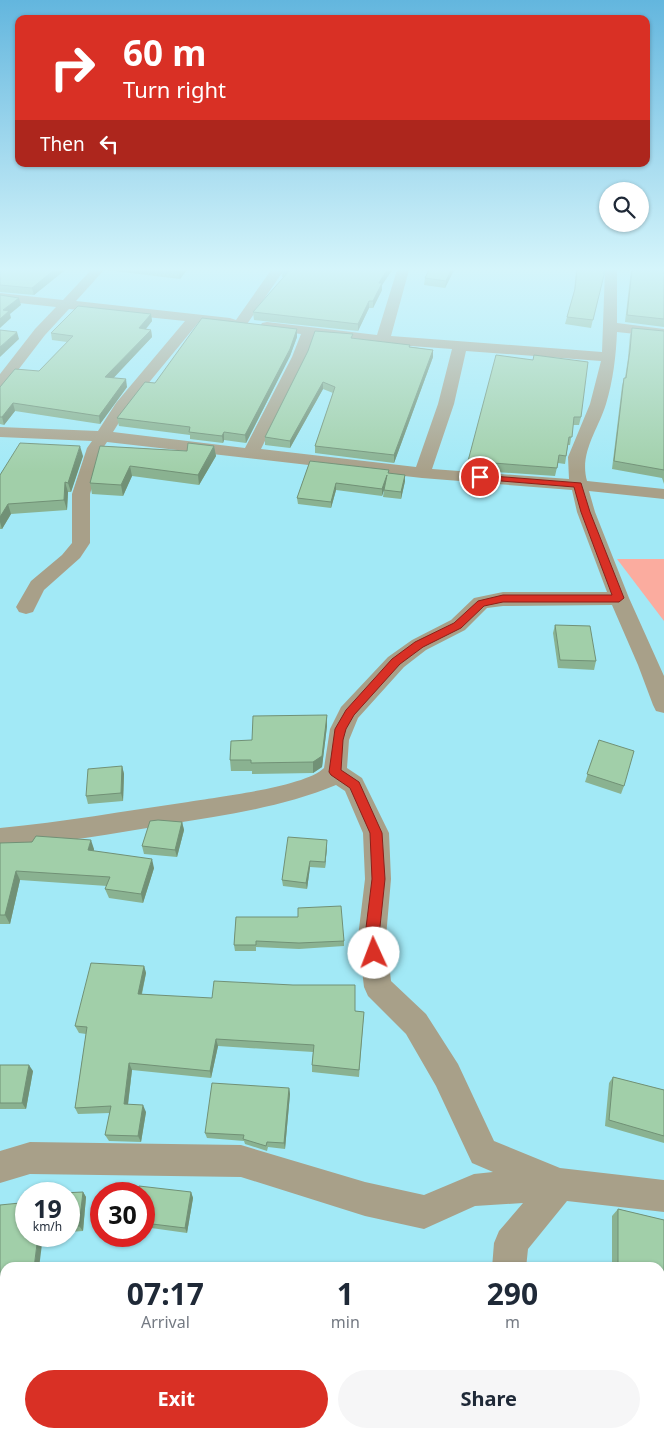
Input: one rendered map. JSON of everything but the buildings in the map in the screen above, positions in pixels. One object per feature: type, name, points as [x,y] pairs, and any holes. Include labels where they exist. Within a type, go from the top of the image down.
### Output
[{"type":"street","points":[[0,384],[7,364],[35,337]]},
{"type":"street","points":[[26,607],[30,596],[42,580],[78,550],[81,537],[81,494],[89,464],[102,436],[122,406],[179,337]]},
{"type":"street","points":[[251,453],[299,357],[307,337]]},
{"type":"street","points":[[359,337],[460,347],[610,357]]},
{"type":"street","points":[[611,337],[610,357],[598,404],[576,457],[578,485],[586,512],[619,598],[656,667],[664,705]]},
{"type":"street","points":[[422,473],[446,404],[460,347]]},
{"type":"street","points":[[0,432],[102,436],[422,473],[578,485],[664,494]]},
{"type":"street","points":[[0,838],[53,833],[260,800],[302,789],[330,778],[335,772],[338,740],[341,729],[350,712],[396,662],[419,645],[458,625],[481,603],[503,599],[619,598]]},
{"type":"street","points":[[335,772],[354,785],[376,833],[378,879],[372,936],[378,986],[416,1024],[447,1076],[483,1152],[560,1184]]},
{"type":"street","points":[[0,1167],[30,1158],[241,1161],[365,1199],[424,1212],[474,1190],[560,1184],[664,1196]]},
{"type":"street","points":[[510,1262],[511,1244],[560,1184]]},
{"type":"shaded area","points":[[617,559],[664,559],[664,621]]},
{"type":"route","points":[[374,953],[372,936],[378,879],[376,833],[354,785],[335,772],[338,740],[341,729],[350,712],[396,662],[419,645],[458,625],[481,603],[503,599],[619,598],[586,512],[578,485],[480,477]]}]
